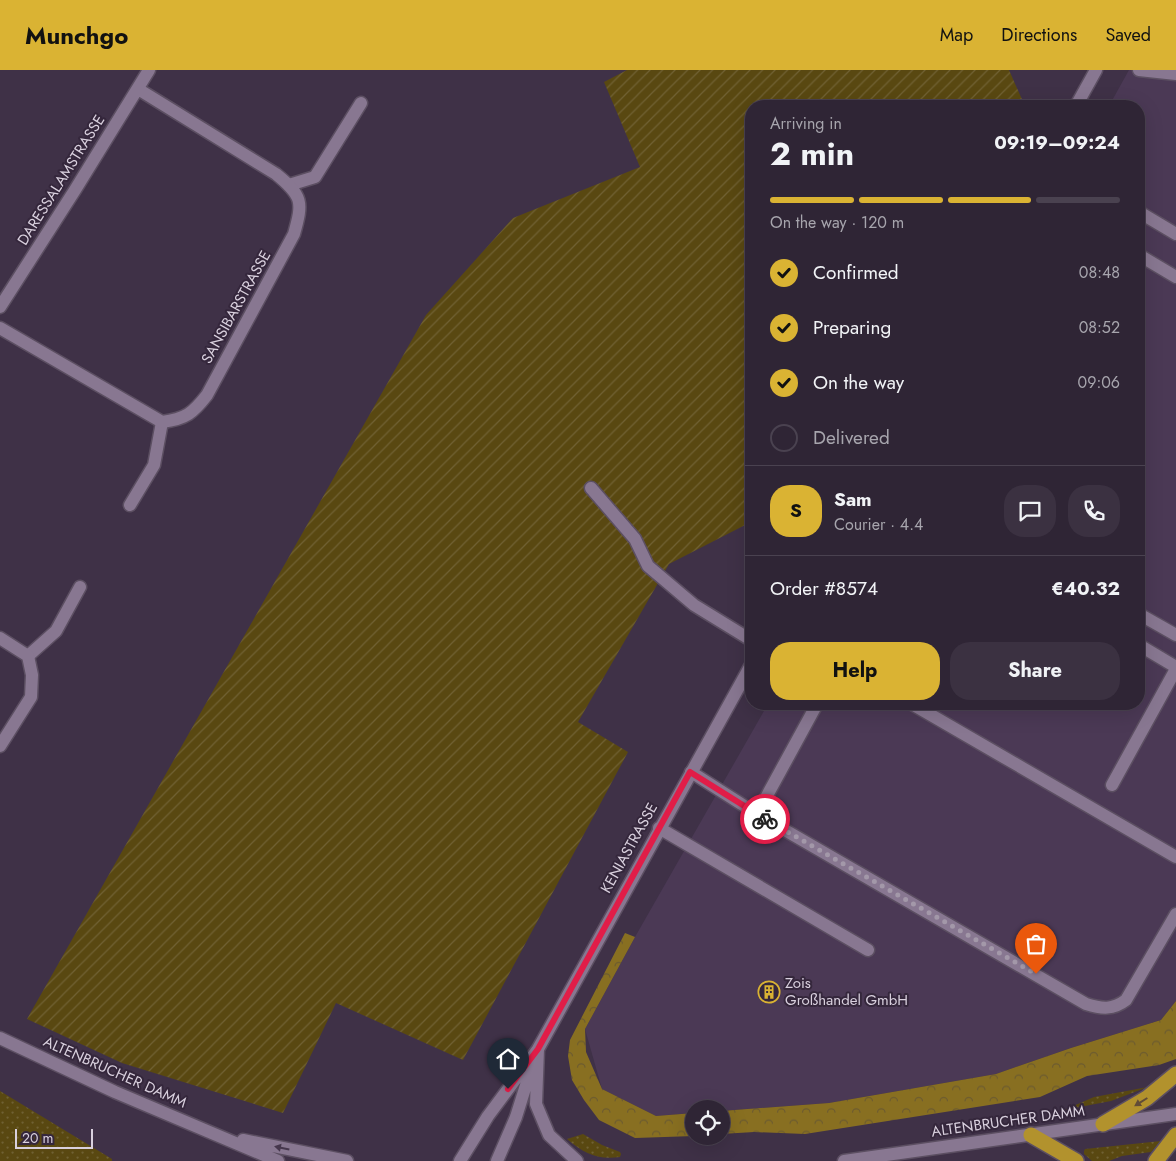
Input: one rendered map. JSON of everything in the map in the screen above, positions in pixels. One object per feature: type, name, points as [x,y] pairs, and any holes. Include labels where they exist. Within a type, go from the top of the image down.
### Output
[{"type":"highway","points":[[1103,1124],[1147,1098],[1176,1074]]},
{"type":"highway","points":[[1031,1135],[1076,1161]]},
{"type":"highway","points":[[1156,1161],[1176,1135]]},
{"type":"street","name":"DARESSALAMSTRASSE","points":[[0,307],[149,70]]},
{"type":"street","points":[[1079,100],[1096,70]]},
{"type":"street","points":[[1139,70],[1176,74]]},
{"type":"street","name":"SANSIBARSTRASSE","points":[[138,88],[276,174],[289,185],[298,197],[300,211],[294,234],[207,395],[194,411],[175,421],[162,422]]},
{"type":"street","points":[[289,185],[315,177],[360,104]]},
{"type":"street","points":[[1145,216],[1176,234]]},
{"type":"street","points":[[1145,259],[1176,277]]},
{"type":"street","points":[[0,328],[162,422],[154,465],[130,505]]},
{"type":"street","points":[[591,488],[635,539],[648,566],[694,606],[745,636]]},
{"type":"street","points":[[28,656],[56,631],[80,588]]},
{"type":"street","points":[[1145,617],[1176,635]]},
{"type":"street","points":[[0,638],[28,656],[32,675],[31,697],[0,746]]},
{"type":"street","points":[[1112,785],[1176,668],[1145,649]]},
{"type":"street","name":"KENIASTRASSE","points":[[460,1161],[488,1116],[538,1049],[745,676]]},
{"type":"street","points":[[757,814],[814,710]]},
{"type":"street","points":[[922,710],[1176,857]]},
{"type":"street","points":[[690,772],[757,814],[1096,1008],[1108,1009],[1118,1006],[1126,1000],[1176,914]]},
{"type":"street","points":[[659,828],[868,950]]},
{"type":"street","name":"ALTENBRUCHER DAMM","points":[[0,1038],[115,1092],[278,1161]]},
{"type":"street","name":"KENIASTRASSE","points":[[497,1161],[516,1117],[538,1049]]},
{"type":"street","name":"KENIASTRASSE","points":[[538,1049],[536,1104],[549,1135],[577,1161]]},
{"type":"street","name":"ALTENBRUCHER DAMM","points":[[844,1161],[1176,1114]]},
{"type":"street","name":"ALTENBRUCHER DAMM","points":[[218,1135],[347,1161]]},
{"type":"shaded area","points":[[627,70],[1009,70],[1022,100],[745,100],[745,525],[669,564],[578,722],[628,752],[463,1060],[336,1003],[283,1113],[122,1063],[27,1019],[426,315],[513,218],[640,167],[604,82]]},
{"type":"shaded area","points":[[1129,70],[1176,70],[1176,1001],[1161,1020],[996,1074],[829,1103],[730,1110],[730,1100],[685,1100],[685,1114],[656,1116],[602,1089],[585,1029],[635,937],[765,710],[1145,710],[1145,100],[1112,100]]},
{"type":"shaded area","points":[[1148,1087],[1111,1101],[1064,1110],[1094,1097]]},
{"type":"shaded area","points":[[0,1091],[112,1159],[112,1161],[0,1161]]},
{"type":"shaded area","points":[[583,1134],[602,1145],[620,1152],[620,1157],[605,1158],[592,1155],[567,1139]]},
{"type":"shaded area","points":[[1161,1141],[1151,1152],[1122,1156],[1109,1161],[1092,1161],[1084,1154],[1085,1149]]},
{"type":"green space","points":[[625,933],[635,937],[585,1029],[586,1052],[602,1089],[656,1116],[685,1114],[685,1136],[635,1138],[599,1120],[572,1080],[568,1056],[570,1040]]},
{"type":"green space","points":[[1176,1001],[1176,1059],[1159,1065],[1087,1076],[1040,1097],[805,1134],[754,1132],[730,1133],[730,1110],[829,1103],[996,1074],[1161,1020]]},
{"type":"way so far","points":[[765,819],[1036,974]]},
{"type":"place","name":"Zois Großhandel GmbH","points":[[769,992]]},
{"type":"route","points":[[508,1089],[538,1049],[690,772],[765,819]]}]
